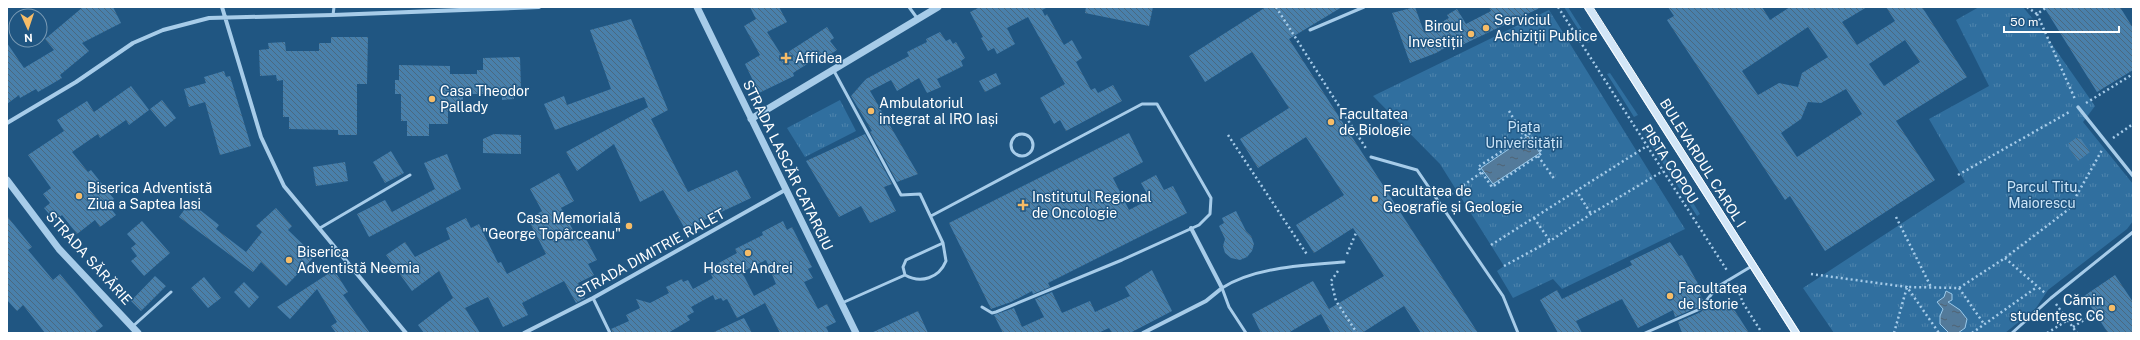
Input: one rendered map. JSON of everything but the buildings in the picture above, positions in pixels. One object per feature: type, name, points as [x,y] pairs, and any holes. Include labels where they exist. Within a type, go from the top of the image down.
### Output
[{"type":"main road","name":"BULEVARDUL CAROL I","points":[[1588,7],[1796,333]]},
{"type":"street","points":[[222,7],[261,136],[284,186],[406,333]]},
{"type":"street","points":[[7,124],[76,82],[133,43],[164,30],[201,20],[226,17],[333,15],[496,7],[539,7]]},
{"type":"street","name":"STRADA LASCĂR CATARGIU","points":[[697,7],[856,333]]},
{"type":"street","points":[[751,119],[834,71],[938,7]]},
{"type":"street","points":[[2078,107],[2133,176]]},
{"type":"street","name":"STRADA SĂRĂRIE","points":[[7,180],[59,249],[138,333]]},
{"type":"street","name":"STRADA DIMITRIE RALET","points":[[524,333],[593,298],[785,190]]},
{"type":"street","points":[[1143,333],[1206,301],[1222,288],[1191,228]]},
{"type":"lane","points":[[333,15],[334,7]]},
{"type":"lane","points":[[909,7],[918,20]]},
{"type":"lane","points":[[1310,30],[1364,7]]},
{"type":"lane","points":[[834,71],[901,195],[920,194],[943,243],[946,261],[937,273],[922,281],[905,275],[903,267],[906,260],[943,243]]},
{"type":"lane","points":[[931,216],[1027,163],[1142,104],[1157,104],[1211,198],[1210,214],[1199,225],[996,312],[992,313],[982,307]]},
{"type":"lane","points":[[1022,134],[1029,136],[1033,142],[1033,149],[1024,156],[1014,153],[1011,146],[1015,136],[1022,134]]},
{"type":"lane","points":[[1024,156],[1027,163]]},
{"type":"lane","points":[[1371,157],[1418,170],[1503,296],[1518,333]]},
{"type":"lane","points":[[320,228],[410,176]]},
{"type":"lane","points":[[2012,333],[2051,298],[2133,232]]},
{"type":"lane","points":[[1246,333],[1230,307],[1222,288],[1237,278],[1293,267],[1344,262]]},
{"type":"lane","points":[[1645,333],[1700,309],[1717,288],[1753,265]]},
{"type":"lane","points":[[842,303],[905,275]]},
{"type":"lane","points":[[132,327],[171,292]]},
{"type":"lane","points":[[593,298],[610,333]]},
{"type":"path","points":[[1276,7],[1364,147]]},
{"type":"path","name":"PISTA COPOU","points":[[1558,7],[1732,278],[1743,303],[1762,333]]},
{"type":"path","points":[[2027,7],[2037,14],[2078,107]]},
{"type":"path","points":[[2037,14],[2047,7]]},
{"type":"path","points":[[1958,175],[2133,74]]},
{"type":"path","points":[[1509,111],[1524,136]]},
{"type":"path","points":[[1811,274],[1907,287],[1959,288],[2005,258],[2069,209],[2106,143],[2133,124]]},
{"type":"path","points":[[1529,133],[1542,153],[1492,187],[1478,167],[1524,136],[1529,133]]},
{"type":"path","points":[[1228,135],[1314,265]]},
{"type":"path","points":[[1491,245],[1647,146]]},
{"type":"path","points":[[1538,156],[1555,180]]},
{"type":"path","points":[[1504,266],[1550,241],[1591,214],[1663,171]]},
{"type":"path","points":[[1440,202],[1482,172]]},
{"type":"path","points":[[1576,190],[1591,214]]},
{"type":"path","points":[[1896,217],[1931,288]]},
{"type":"path","points":[[1534,218],[1550,241]]},
{"type":"path","points":[[1356,232],[1344,262],[1331,281],[1336,301],[1357,333]]},
{"type":"path","points":[[2005,258],[2051,298]]},
{"type":"path","points":[[1972,333],[2037,286]]},
{"type":"path","points":[[1894,333],[1907,287]]},
{"type":"path","points":[[1907,287],[1939,333]]},
{"type":"path","points":[[1959,288],[1984,325]]},
{"type":"path","points":[[2060,309],[2077,333]]},
{"type":"path","points":[[2073,327],[2095,313]]},
{"type":"path","points":[[2047,333],[2068,320]]},
{"type":"green space","points":[[1564,7],[1568,7],[1590,42],[1587,43]]},
{"type":"green space","name":"Parcul Titu Maiorescu","points":[[1979,7],[2023,7],[2044,33],[2095,106],[2083,122],[2133,184],[2133,221],[2127,229],[2048,290],[2036,308],[2005,333],[1834,333],[1803,288],[1965,182],[1929,119],[1989,86],[1956,20]]},
{"type":"green space","name":"Piata Universității","points":[[1549,10],[1685,229],[1562,289],[1553,279],[1513,298],[1497,271],[1504,266],[1440,164],[1373,96]]},
{"type":"green space","points":[[1610,73],[1638,115],[1634,117],[1607,74]]},
{"type":"green space","points":[[840,100],[856,131],[805,157],[787,128]]},
{"type":"green space","points":[[1649,132],[1700,214],[1697,216],[1645,135]]},
{"type":"water","points":[[1528,136],[1540,153],[1493,184],[1481,168]]},
{"type":"water","points":[[1946,291],[1952,294],[1952,300],[1948,302],[1960,310],[1967,319],[1965,328],[1958,333],[1949,333],[1940,324],[1940,316],[1943,309],[1937,302],[1944,297]]},
{"type":"tram line","points":[[1584,7],[1792,333]]},
{"type":"tram line","points":[[1593,7],[1800,333]]},
{"type":"place","name":"Serviciul Achiziții Publice","points":[[1486,28]]},
{"type":"place","name":"Biroul Investiții","points":[[1471,34]]},
{"type":"place","name":"Affidea","points":[[786,58]]},
{"type":"place","name":"Casa Theodor Pallady","points":[[432,99]]},
{"type":"place","name":"Ambulatoriul integrat al IRO Iași","points":[[871,111]]},
{"type":"place","name":"Facultatea de Biologie","points":[[1331,122]]},
{"type":"place","name":"Biserica Adventistă Ziua a Saptea Iasi","points":[[79,196]]},
{"type":"place","name":"Facultatea de Geografie și Geologie","points":[[1375,199]]},
{"type":"place","name":"Institutul Regional de Oncologie","points":[[1023,205]]},
{"type":"place","name":"Casa Memorială \"George Topârceanu\"","points":[[629,226]]},
{"type":"place","name":"Hostel Andrei","points":[[748,253]]},
{"type":"place","name":"Biserica Adventistă Neemia","points":[[289,260]]},
{"type":"place","name":"Facultatea de Istorie","points":[[1670,296]]},
{"type":"place","name":"Cămin studențesc C6","points":[[2112,308]]}]
